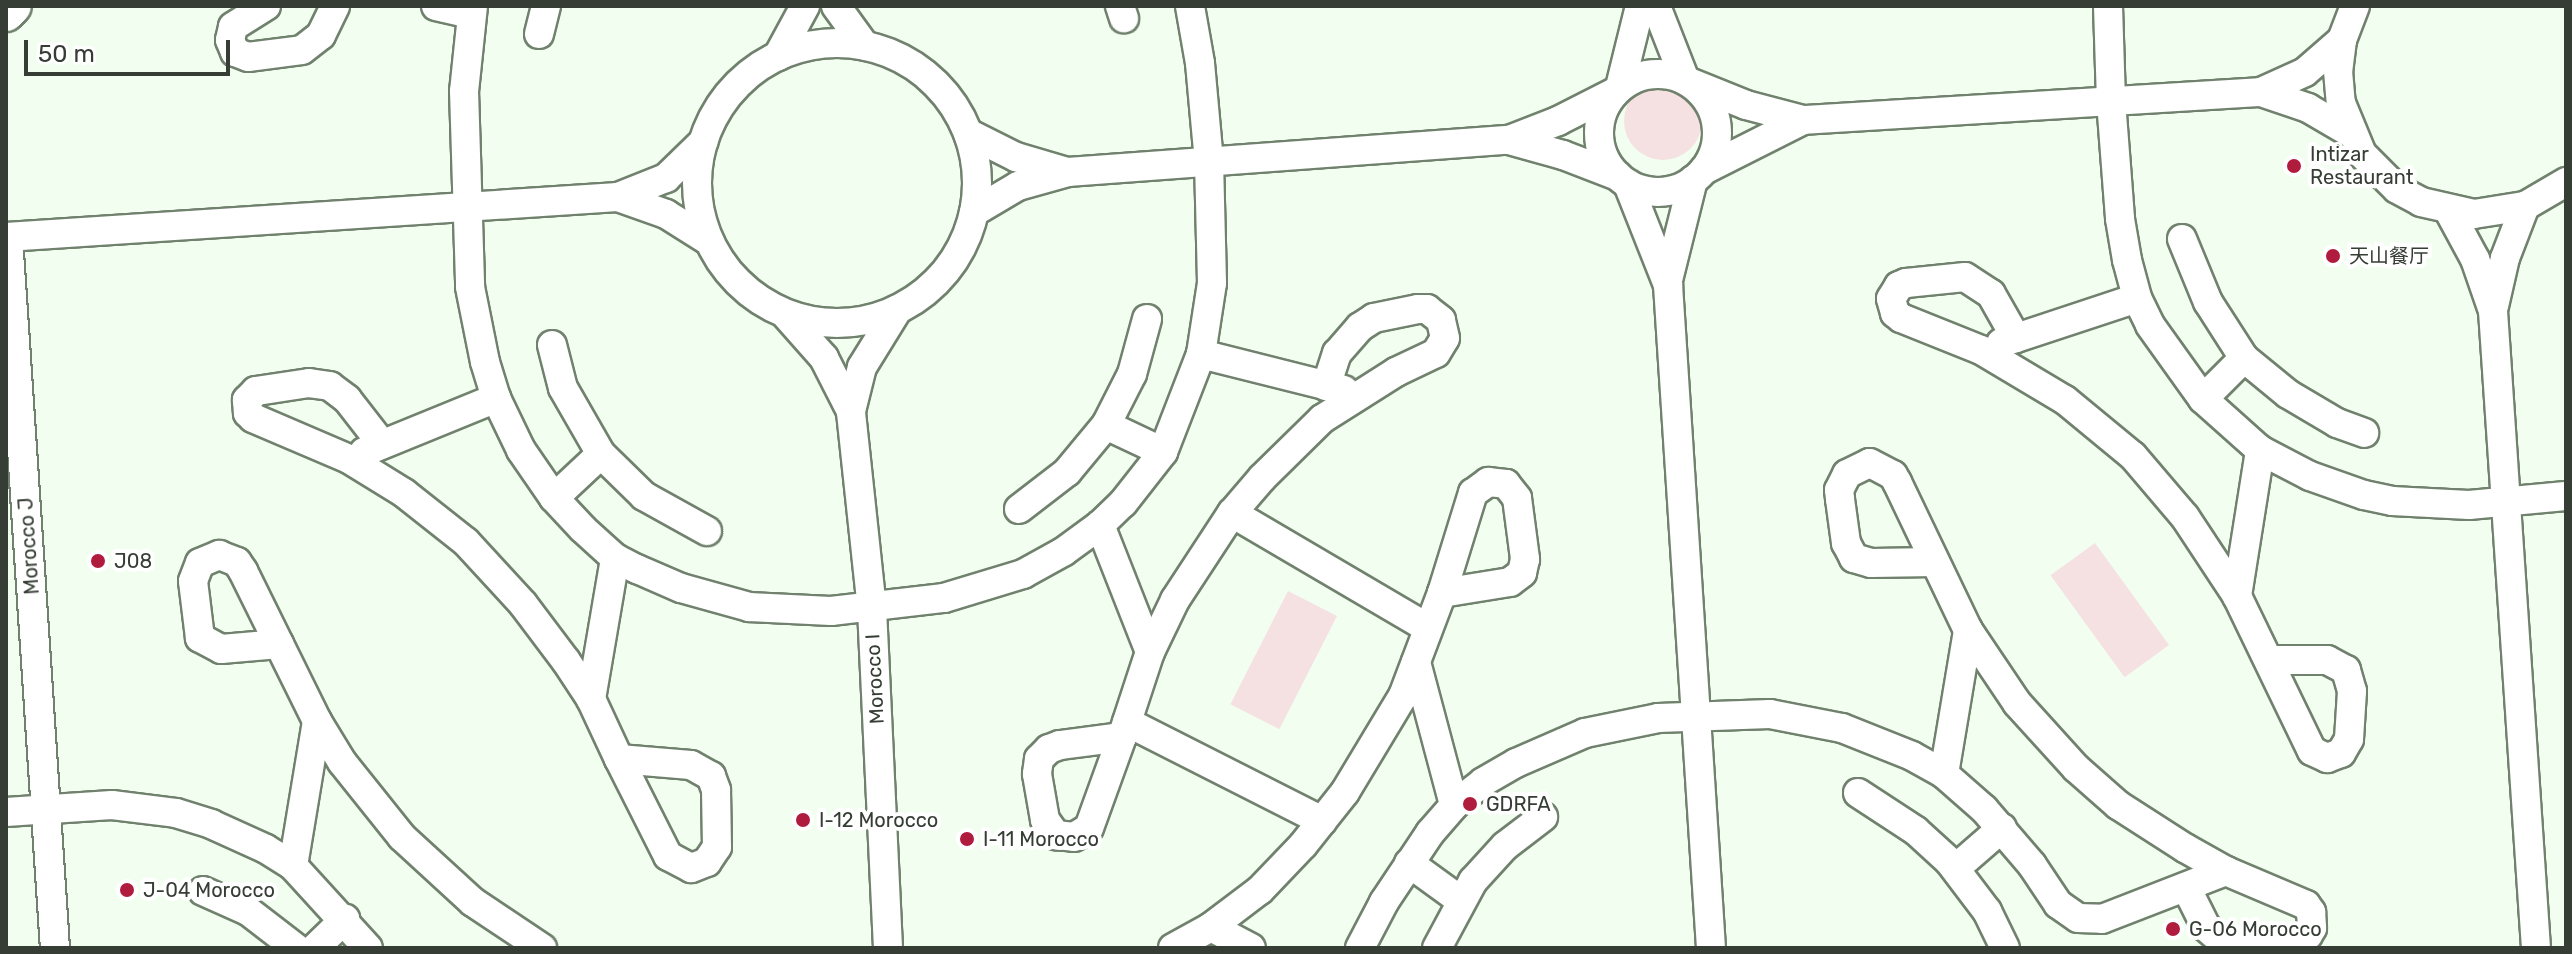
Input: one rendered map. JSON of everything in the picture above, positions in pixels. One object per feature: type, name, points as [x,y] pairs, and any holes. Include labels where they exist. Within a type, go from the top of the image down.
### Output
[{"type":"street","points":[[6,12],[12,6]]},
{"type":"street","points":[[266,6],[233,27],[230,40],[235,52],[248,57],[302,50],[321,35],[335,6]]},
{"type":"street","points":[[436,6],[472,10],[464,91],[470,287],[479,337],[496,398],[521,450],[554,498],[615,558],[681,588],[749,607],[803,611],[872,609],[944,598],[1023,574],[1063,552],[1100,525],[1137,487],[1163,452],[1201,354],[1212,283],[1209,162],[1200,63],[1190,6]]},
{"type":"street","points":[[539,34],[546,6]]},
{"type":"street","points":[[778,56],[805,6]]},
{"type":"street","points":[[836,6],[865,46]]},
{"type":"street","points":[[1640,6],[1618,90],[1604,110],[1599,140],[1606,160],[1623,180],[1668,285]]},
{"type":"street","points":[[1656,6],[1687,81],[1707,99],[1716,123],[1715,148],[1699,175],[1668,285],[1711,948]]},
{"type":"street","points":[[2108,6],[2120,219],[2137,298],[2166,351],[2203,399],[2260,450],[2310,476],[2378,498],[2431,504],[2506,503],[2566,496]]},
{"type":"street","points":[[2355,6],[2342,40],[2338,71],[2341,103],[2362,154],[2397,189],[2449,211],[2474,214],[2525,206],[2566,182]]},
{"type":"street","points":[[974,212],[1018,186],[1068,172],[1509,140],[1558,121],[1645,75],[1659,73],[1746,105],[1803,120],[2261,92],[2305,72],[2342,40]]},
{"type":"street","points":[[7,237],[618,197],[666,178],[704,142],[732,91],[778,56],[821,44],[865,46],[917,67],[938,85],[968,133],[977,172],[974,212],[950,266],[917,298],[898,309],[853,323],[830,323],[784,313],[740,285],[709,241],[700,212],[697,181],[704,142]]},
{"type":"street","points":[[2261,92],[2308,108],[2351,133]]},
{"type":"street","points":[[1509,140],[1563,155],[1661,192],[1803,120]]},
{"type":"street","points":[[968,133],[1016,157],[1068,172]]},
{"type":"street","points":[[618,197],[666,214],[709,241]]},
{"type":"street","points":[[2493,311],[2505,258],[2525,206]]},
{"type":"street","points":[[2449,211],[2475,259],[2493,311],[2536,948]]},
{"type":"street","name":"Morocco J","points":[[7,237],[48,808],[55,948]]},
{"type":"street","points":[[2182,239],[2208,302],[2244,358],[2300,402],[2364,433]]},
{"type":"street","points":[[2016,338],[1991,294],[1975,281],[1955,277],[1930,280],[1906,283],[1894,291],[1891,306],[1901,318],[1981,350],[2065,400],[2133,456],[2185,517],[2237,596],[2269,660]]},
{"type":"street","points":[[1981,350],[2137,298]]},
{"type":"street","name":"Morocco I","points":[[851,411],[867,357],[898,309]]},
{"type":"street","points":[[1322,821],[1124,730],[1150,652],[1175,600],[1232,513],[1291,448],[1357,394],[1436,353],[1445,338],[1441,320],[1427,309],[1374,318],[1354,333],[1337,353],[1326,386]]},
{"type":"street","name":"Morocco I","points":[[784,313],[824,358],[851,411],[872,609],[888,948]]},
{"type":"street","points":[[1019,509],[1067,472],[1106,425],[1132,374],[1147,319]]},
{"type":"street","points":[[552,345],[563,388],[601,454],[644,496],[707,531]]},
{"type":"street","points":[[1201,354],[1357,394]]},
{"type":"street","points":[[2203,399],[2244,358]]},
{"type":"street","points":[[382,444],[347,399],[330,386],[309,383],[256,391],[247,400],[248,413],[253,418],[349,459],[434,514],[496,572],[566,661],[591,699],[619,759]]},
{"type":"street","points":[[349,459],[496,398]]},
{"type":"street","points":[[1106,425],[1163,452]]},
{"type":"street","points":[[2237,596],[2260,450]]},
{"type":"street","points":[[554,498],[601,454]]},
{"type":"street","points":[[1232,513],[1428,628]]},
{"type":"street","points":[[1100,525],[1150,652]]},
{"type":"street","points":[[591,699],[615,558]]},
{"type":"street","points":[[1935,562],[1968,630],[2017,703],[2076,768],[2118,805],[2226,871],[2306,905],[2313,919],[2308,935],[2294,942],[2245,947],[2223,942],[2206,927],[2186,887]]},
{"type":"street","points":[[1173,948],[1232,941],[1260,890],[1345,792],[1386,730],[1442,593]]},
{"type":"street","points":[[1944,774],[1968,630]]},
{"type":"street","points":[[279,644],[317,721],[342,762],[402,837],[473,902],[542,948]]},
{"type":"street","points":[[1416,662],[1454,805]]},
{"type":"street","points":[[1360,948],[1409,863],[1454,805],[1516,763],[1585,733],[1658,718],[1770,714],[1831,726],[1878,740],[1944,774],[2002,828],[2058,904],[2078,918],[2102,919],[2226,871]]},
{"type":"street","points":[[293,866],[317,721]]},
{"type":"street","points":[[1858,793],[1916,831],[1956,868],[1987,911],[2005,948]]},
{"type":"street","points":[[6,812],[112,805],[176,813],[237,834],[293,866],[345,919],[368,948]]},
{"type":"street","points":[[1437,948],[1460,900],[1505,846],[1543,817]]},
{"type":"street","points":[[1956,868],[2002,828]]},
{"type":"street","points":[[1409,863],[1460,900]]},
{"type":"street","points":[[203,891],[248,911],[296,948]]},
{"type":"street","points":[[315,948],[345,919]]},
{"type":"shaded area","points":[[1663,82],[1678,85],[1691,93],[1699,106],[1702,121],[1699,136],[1691,149],[1678,157],[1663,160],[1648,157],[1635,149],[1627,136],[1624,121],[1627,106],[1635,93],[1648,85]]},
{"type":"shaded area","points":[[2095,543],[2169,645],[2125,677],[2051,575]]},
{"type":"shaded area","points":[[1288,591],[1337,616],[1279,729],[1230,704]]},
{"type":"place","name":"Intizar Restaurant","points":[[2294,166]]},
{"type":"place","name":"天山餐厅","points":[[2333,256]]},
{"type":"place","name":"J08","points":[[98,561]]},
{"type":"place","name":"GDRFA","points":[[1470,804]]},
{"type":"place","name":"I-12 Morocco","points":[[803,820]]},
{"type":"place","name":"I-11 Morocco","points":[[967,839]]},
{"type":"place","name":"J-04 Morocco","points":[[127,890]]},
{"type":"place","name":"G-06 Morocco","points":[[2173,929]]}]
